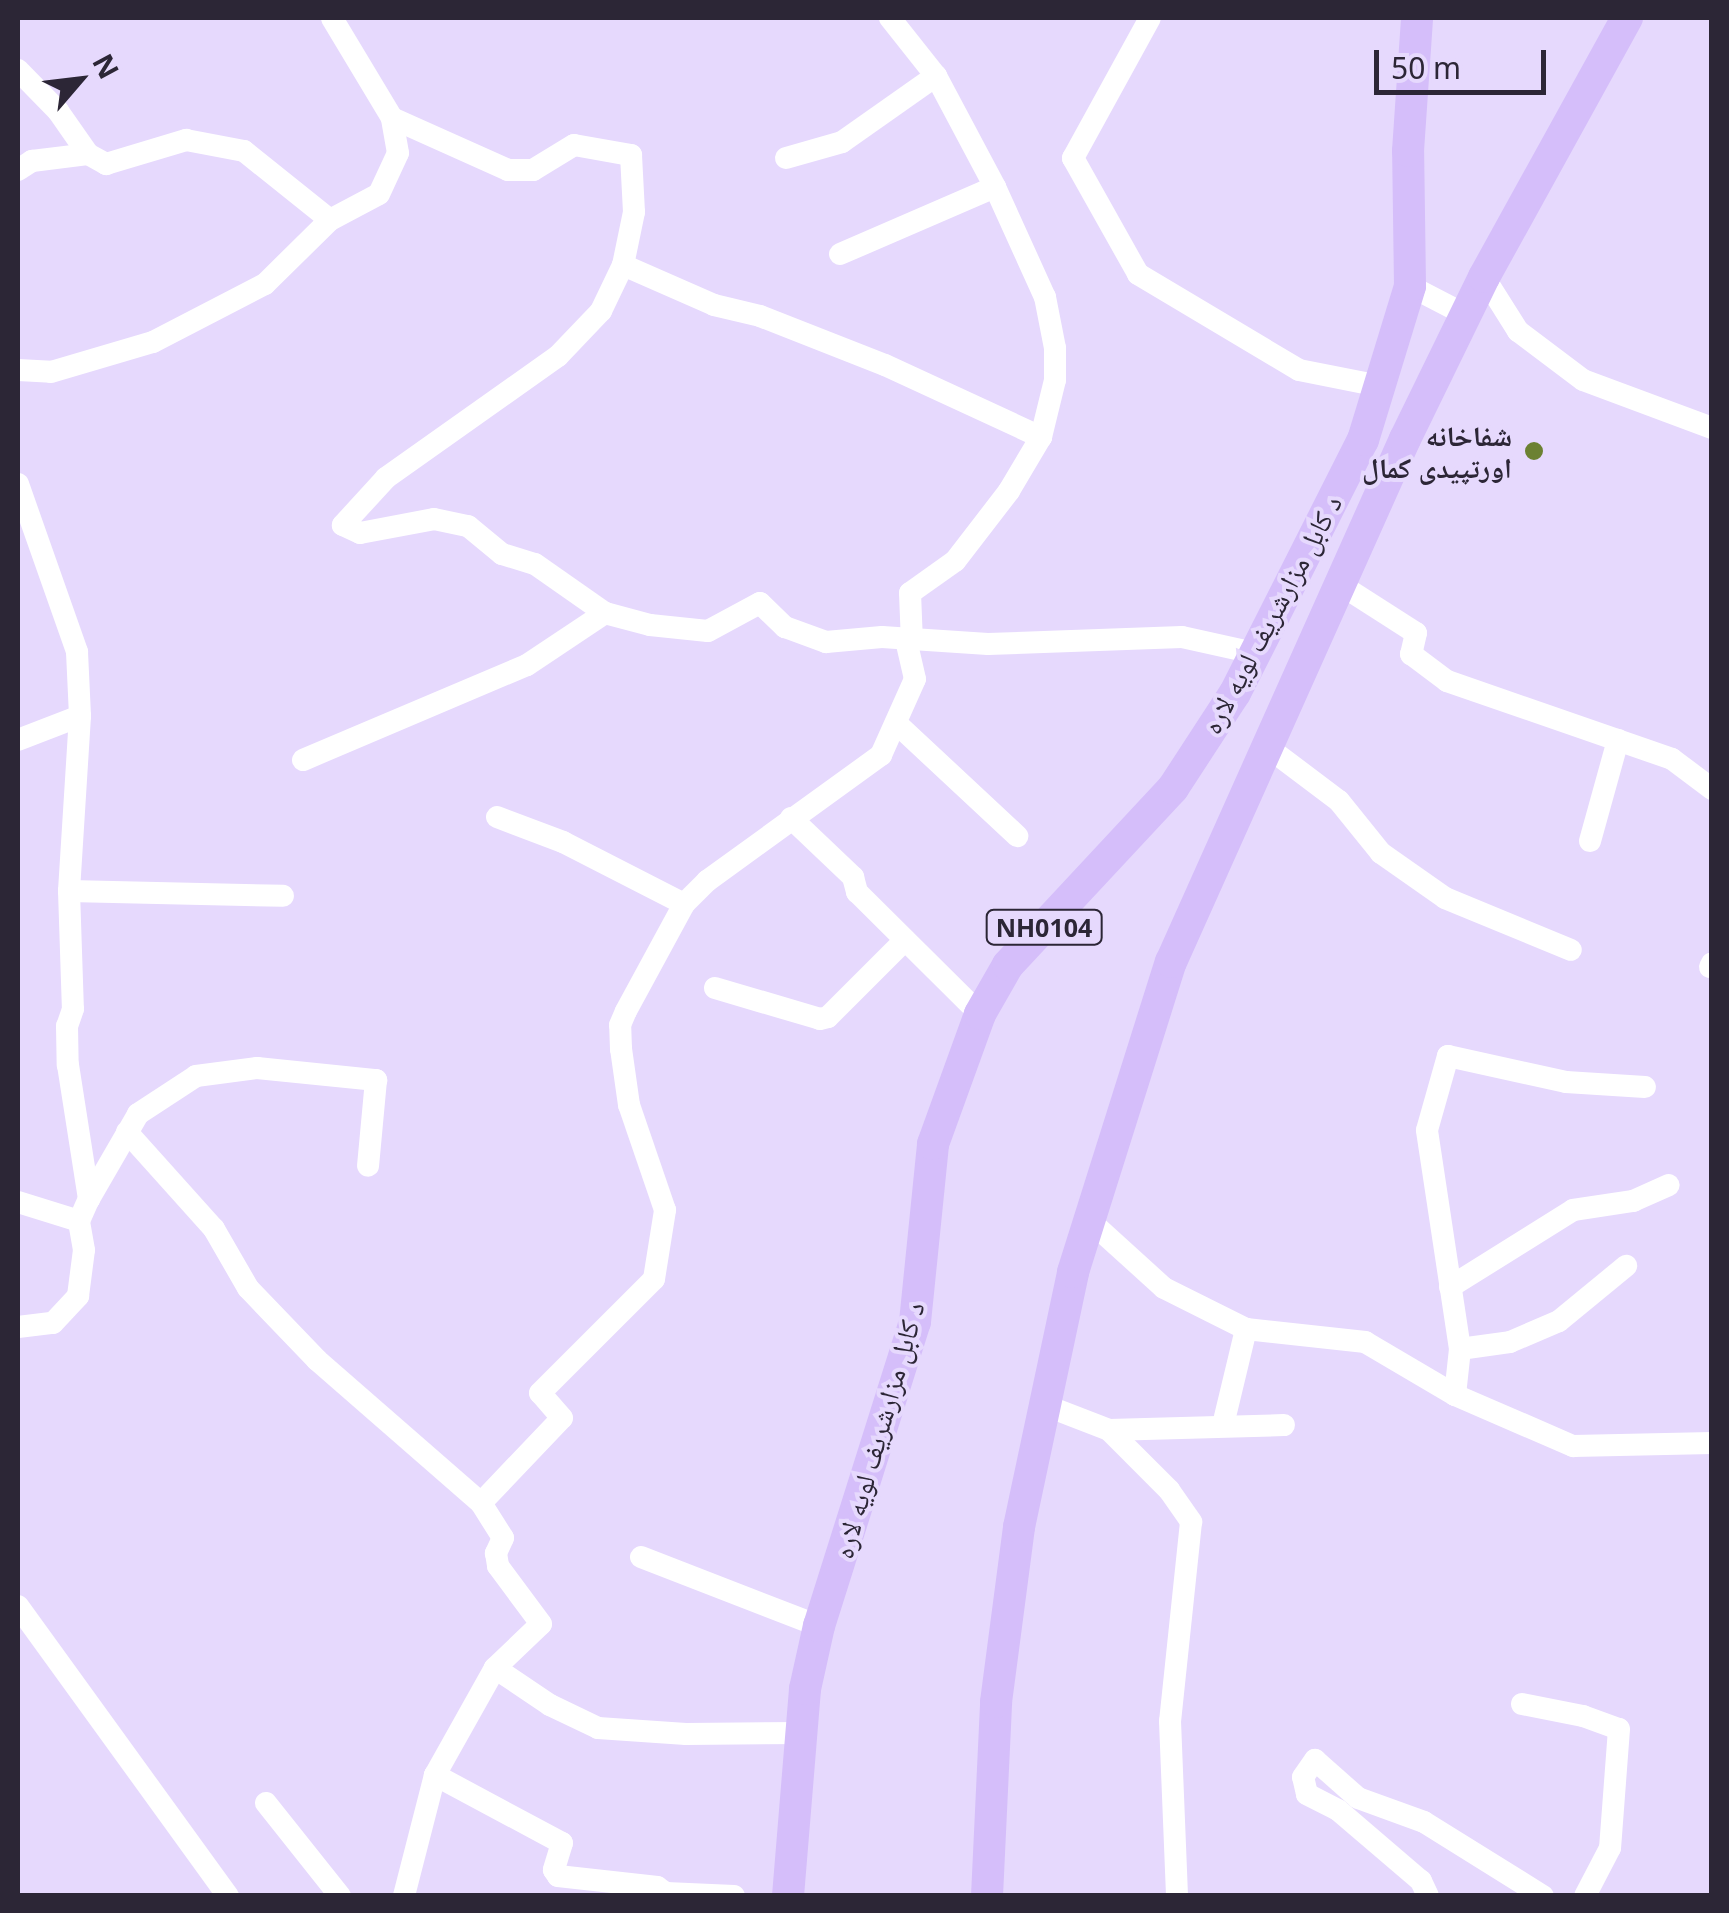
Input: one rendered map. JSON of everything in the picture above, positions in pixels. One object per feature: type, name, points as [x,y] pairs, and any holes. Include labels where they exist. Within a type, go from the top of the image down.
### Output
[{"type":"highway","name":"د کابل مزارشریف لویه لاره","points":[[788,1896],[805,1689],[819,1626],[915,1322],[933,1144],[980,1014],[1008,965],[1173,788],[1254,653],[1362,440],[1410,286],[1408,151],[1417,18]]},
{"type":"highway","name":"د کابل مزارشریف لویه لاره","points":[[988,1896],[996,1702],[1019,1527],[1088,1220],[1171,962],[1466,314],[1627,18]]},
{"type":"street","points":[[18,370],[51,372],[153,342],[265,284],[330,220],[379,194],[398,153],[392,118],[332,18]]},
{"type":"street","points":[[482,1502],[562,1418],[540,1393],[654,1279],[665,1210],[629,1105],[620,1025],[684,904],[707,881],[881,755],[915,679],[909,641],[910,593],[955,561],[1009,491],[1041,437],[1055,380],[1055,348],[1045,297],[995,187],[936,76],[890,18]]},
{"type":"street","points":[[1150,18],[1074,158],[1138,274],[1299,370],[1380,386]]},
{"type":"street","points":[[18,70],[49,100],[88,154],[106,164],[186,140],[244,151],[330,220]]},
{"type":"street","points":[[786,158],[842,142],[936,76]]},
{"type":"street","points":[[392,118],[508,170],[533,170],[574,145],[631,155],[634,212],[623,265],[602,310],[558,356],[386,478],[343,525],[360,533],[434,519],[468,526],[502,554],[535,564],[605,613],[650,626],[708,632],[760,604],[785,627],[826,642],[1182,637],[1254,653]]},
{"type":"street","points":[[18,170],[32,161],[88,154]]},
{"type":"street","points":[[840,254],[995,187]]},
{"type":"street","points":[[623,265],[714,305],[760,316],[885,365],[1041,437]]},
{"type":"street","points":[[1484,277],[1518,332],[1583,380],[1712,428]]},
{"type":"street","points":[[1410,286],[1466,314]]},
{"type":"street","points":[[18,484],[76,652],[80,716],[69,891],[73,1010],[67,1026],[68,1065],[88,1199]]},
{"type":"street","points":[[1341,585],[1416,633],[1412,654],[1447,681],[1672,758],[1712,789]]},
{"type":"street","points":[[303,760],[527,665],[605,613]]},
{"type":"street","points":[[18,740],[80,716]]},
{"type":"street","points":[[896,722],[1016,836]]},
{"type":"street","points":[[1590,841],[1618,740]]},
{"type":"street","points":[[1270,748],[1340,801],[1381,854],[1444,898],[1572,950]]},
{"type":"street","points":[[497,816],[563,842],[684,904]]},
{"type":"street","points":[[791,818],[853,877],[854,890],[980,1014]]},
{"type":"street","points":[[69,891],[283,896]]},
{"type":"street","points":[[716,988],[820,1019],[905,940]]},
{"type":"street","points":[[1456,1396],[1460,1349],[1426,1130],[1448,1056],[1566,1082],[1645,1088]]},
{"type":"street","points":[[18,1327],[53,1323],[78,1296],[84,1250],[79,1221],[88,1199],[138,1114],[196,1076],[257,1068],[376,1080],[368,1166]]},
{"type":"street","points":[[128,1132],[214,1228],[248,1288],[294,1336],[482,1502],[502,1538],[496,1552],[498,1566],[541,1624],[496,1668],[435,1774],[404,1896]]},
{"type":"street","points":[[1450,1287],[1573,1210],[1633,1201],[1669,1184]]},
{"type":"street","points":[[18,1202],[79,1221]]},
{"type":"street","points":[[1088,1220],[1164,1288],[1246,1329],[1364,1342],[1456,1396],[1573,1446],[1712,1443]]},
{"type":"street","points":[[1460,1349],[1510,1342],[1559,1320],[1626,1266]]},
{"type":"street","points":[[1224,1425],[1246,1329]]},
{"type":"street","points":[[1047,1406],[1109,1430],[1170,1490],[1191,1522],[1170,1720],[1177,1896]]},
{"type":"street","points":[[1109,1430],[1284,1425]]},
{"type":"street","points":[[641,1558],[819,1626]]},
{"type":"street","points":[[18,1606],[228,1896]]},
{"type":"street","points":[[496,1668],[550,1706],[598,1728],[686,1734],[803,1733]]},
{"type":"street","points":[[1522,1704],[1583,1716],[1619,1729],[1610,1848],[1585,1896]]},
{"type":"street","points":[[1428,1896],[1421,1880],[1338,1810],[1307,1794],[1303,1776],[1315,1760],[1358,1798],[1424,1822],[1544,1896]]},
{"type":"street","points":[[435,1774],[562,1843],[555,1874],[588,1888],[657,1887],[666,1893],[734,1896]]},
{"type":"street","points":[[266,1803],[340,1896]]},
{"type":"place","name":"شفاخانه اورتپیدی کمال","points":[[1534,451]]}]
